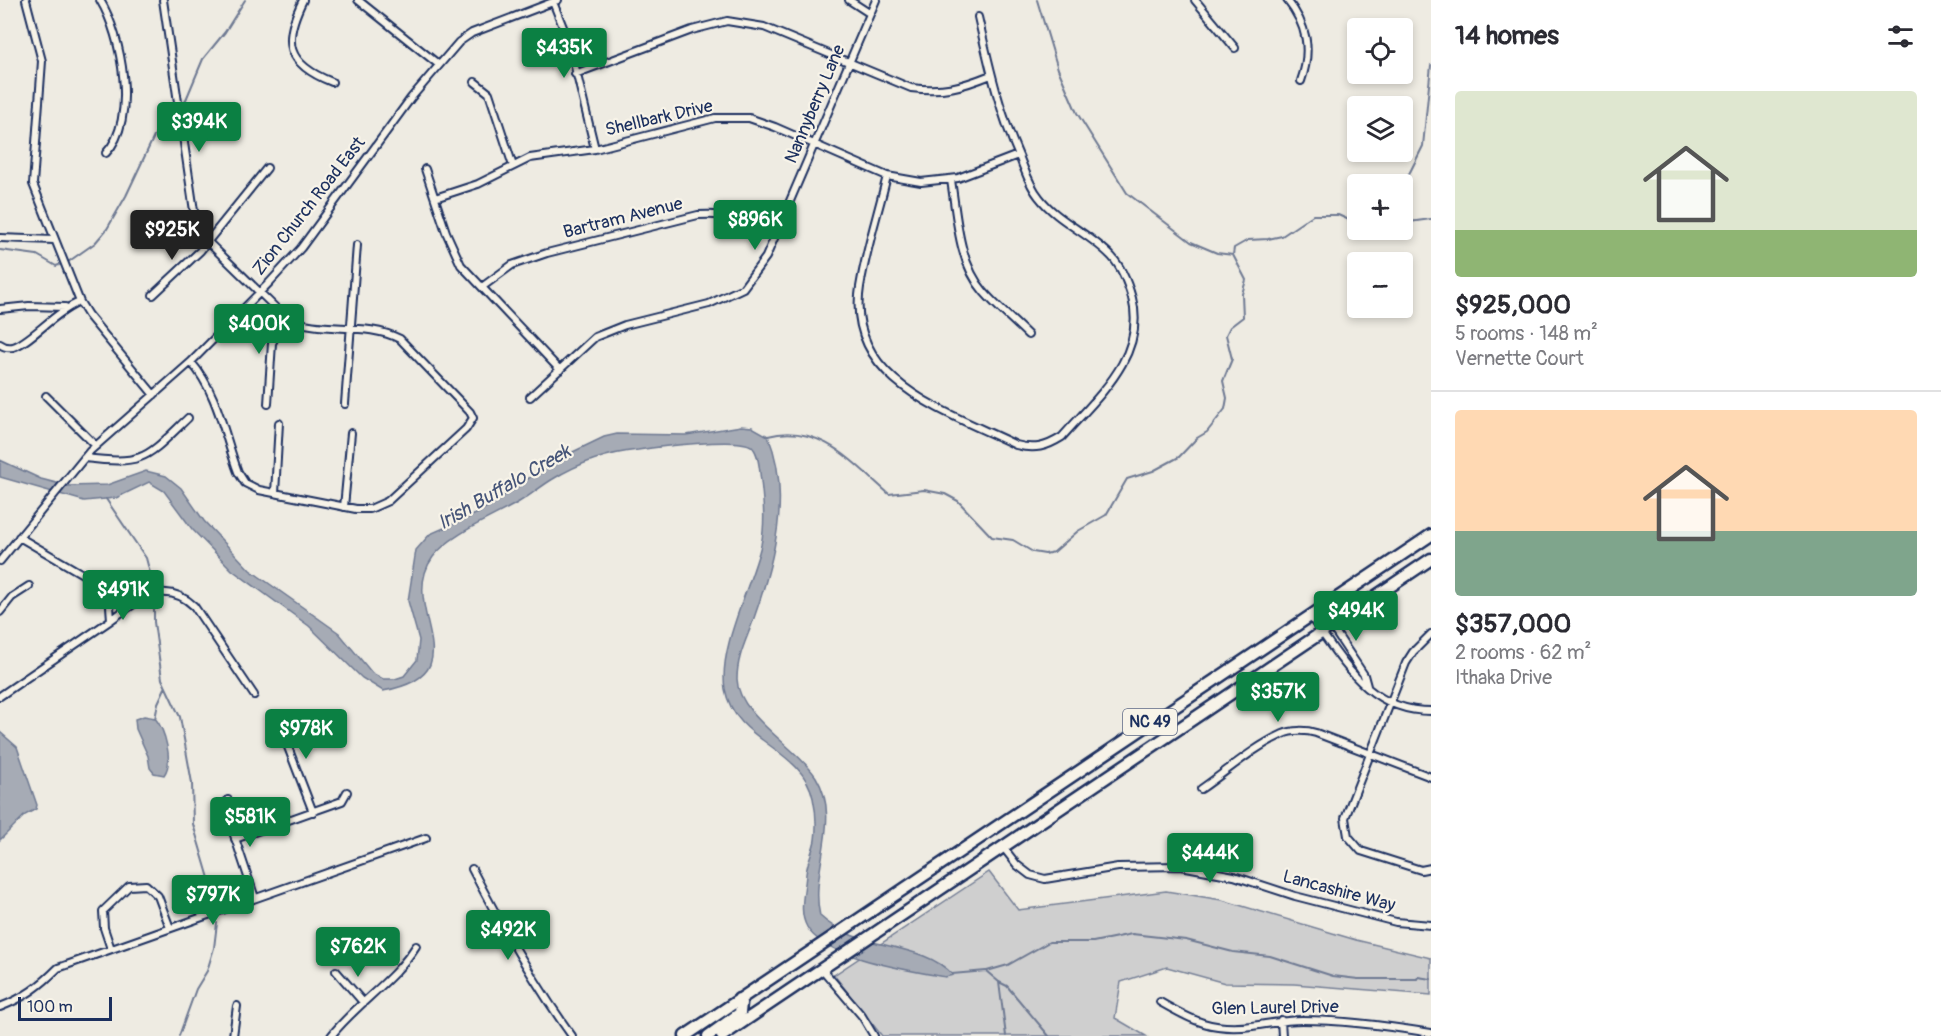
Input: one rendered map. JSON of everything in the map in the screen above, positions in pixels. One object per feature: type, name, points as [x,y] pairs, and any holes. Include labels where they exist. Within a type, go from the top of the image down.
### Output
[{"type":"highway","name":"NC 49","points":[[685,1036],[1431,535]]},
{"type":"highway","name":"NC 49","points":[[722,1036],[1431,558]]},
{"type":"highway","points":[[708,1036],[740,1013],[739,999]]},
{"type":"street","points":[[26,0],[42,61],[33,184],[80,302],[88,315],[154,395]]},
{"type":"street","points":[[100,0],[116,38],[122,75],[120,130],[114,145],[106,153]]},
{"type":"street","points":[[164,0],[194,211],[207,242],[286,318],[302,325],[351,329],[392,335],[400,339],[470,412],[472,418],[466,429],[388,501],[370,509],[344,507],[250,487],[238,472],[213,397],[204,380],[190,362]]},
{"type":"street","points":[[303,0],[291,24],[292,47],[297,59],[311,74],[332,82]]},
{"type":"street","points":[[357,0],[438,64]]},
{"type":"street","points":[[849,0],[869,13]]},
{"type":"street","name":"Nannyberry Lane","points":[[530,397],[595,337],[625,325],[709,304],[743,288],[766,257],[876,0]]},
{"type":"street","points":[[1195,0],[1235,48]]},
{"type":"street","points":[[1287,0],[1302,22],[1306,35],[1304,71],[1301,81]]},
{"type":"street","points":[[556,1],[569,42],[595,149]]},
{"type":"street","name":"Zion Church Road East","points":[[0,561],[78,464],[190,362],[260,293],[301,248],[364,160],[438,64],[459,42],[472,33],[556,1]]},
{"type":"street","points":[[887,176],[860,288],[860,324],[869,349],[887,375],[916,395],[1016,445],[1040,448],[1062,437],[1119,371],[1130,351],[1135,329],[1134,306],[1129,286],[1113,258],[1053,212],[1038,197],[1005,123],[978,17]]},
{"type":"street","points":[[575,74],[692,30],[727,21],[764,27],[901,85],[936,91],[960,87],[991,75]]},
{"type":"street","points":[[475,82],[489,93],[513,166]]},
{"type":"street","name":"Shellbark Drive","points":[[435,198],[478,184],[530,158],[595,149],[715,118],[749,118],[814,143],[887,176],[921,182],[951,180],[975,173],[1018,155]]},
{"type":"street","points":[[153,295],[207,242],[267,168]]},
{"type":"street","points":[[424,169],[446,232],[461,265],[560,370]]},
{"type":"street","points":[[951,180],[960,239],[974,277],[983,291],[1028,335]]},
{"type":"street","name":"Bartram Avenue","points":[[482,287],[512,265],[547,253],[698,215],[719,213],[749,219],[777,230]]},
{"type":"street","points":[[0,238],[54,240]]},
{"type":"street","points":[[345,404],[357,245]]},
{"type":"street","points":[[0,309],[29,306],[65,307],[80,302]]},
{"type":"street","points":[[0,344],[15,347],[65,307]]},
{"type":"street","points":[[268,404],[272,342],[286,318]]},
{"type":"street","points":[[46,396],[96,446]]},
{"type":"street","points":[[84,458],[113,461],[138,459],[147,455],[188,418]]},
{"type":"street","points":[[274,493],[279,423]]},
{"type":"street","points":[[344,507],[351,433]]},
{"type":"street","points":[[19,537],[103,585],[109,592],[111,620]]},
{"type":"street","points":[[0,612],[12,597],[29,586]]},
{"type":"street","points":[[0,696],[153,594],[169,592],[184,597],[194,606],[254,695]]},
{"type":"street","points":[[1320,609],[1326,628],[1353,676],[1389,704],[1402,709],[1431,711]]},
{"type":"street","points":[[1310,616],[1326,628],[1364,675],[1367,687]]},
{"type":"street","points":[[1431,634],[1413,652],[1406,663],[1345,818],[1347,836],[1361,851],[1421,870],[1431,868]]},
{"type":"street","points":[[273,720],[286,742],[313,812]]},
{"type":"street","points":[[1201,789],[1285,733],[1310,731],[1431,777]]},
{"type":"street","points":[[235,839],[342,801],[347,792]]},
{"type":"street","points":[[228,800],[227,814],[255,898]]},
{"type":"street","points":[[0,1007],[19,1000],[38,988],[58,968],[426,838]]},
{"type":"street","name":"Lancashire Way","points":[[1003,847],[1030,875],[1045,879],[1118,867],[1181,866],[1234,876],[1295,896],[1396,922],[1431,925]]},
{"type":"street","points":[[472,869],[500,925],[541,993],[572,1036]]},
{"type":"street","points":[[111,949],[104,928],[103,911],[129,886],[146,885],[158,896],[170,928]]},
{"type":"street","points":[[330,1036],[362,1001],[397,972],[416,946]]},
{"type":"street","points":[[822,969],[862,1016],[874,1036]]},
{"type":"street","points":[[336,971],[362,1001]]},
{"type":"street","name":"Glen Laurel Drive","points":[[1160,1002],[1194,1022],[1220,1027],[1252,1026],[1281,1020],[1338,1021],[1431,1033]]},
{"type":"street","points":[[233,1036],[237,1006]]},
{"type":"street","points":[[1281,1020],[1282,1036]]},
{"type":"shaded area","points":[[741,426],[752,427],[768,436],[779,481],[779,504],[774,551],[741,655],[737,679],[740,693],[747,706],[807,766],[816,777],[823,794],[826,828],[819,881],[820,916],[835,927],[852,935],[924,956],[940,964],[953,975],[945,977],[912,971],[849,955],[816,938],[804,921],[802,908],[806,874],[816,835],[813,798],[806,781],[796,767],[741,722],[731,707],[725,689],[726,655],[763,536],[759,466],[757,455],[751,446],[730,442],[696,443],[627,451],[605,456],[563,473],[523,500],[461,533],[433,557],[424,577],[423,597],[432,654],[427,670],[412,682],[383,691],[362,678],[309,626],[232,570],[192,529],[164,491],[149,482],[116,498],[84,501],[0,477],[0,460],[41,479],[68,486],[107,485],[146,471],[166,476],[181,488],[204,521],[250,570],[339,633],[372,673],[383,679],[395,679],[404,676],[417,660],[419,640],[408,601],[416,550],[430,534],[478,513],[554,461],[604,437],[617,434],[686,435]]},
{"type":"shaded area","points":[[144,716],[155,718],[165,738],[168,762],[164,775],[154,773],[150,768],[148,756],[136,729],[135,719]]},
{"type":"shaded area","points":[[0,732],[17,747],[37,805],[36,809],[25,815],[0,840]]},
{"type":"shaded area","points":[[989,872],[1018,910],[1166,891],[1222,900],[1356,940],[1431,958],[1431,995],[1294,984],[1225,983],[1167,967],[1121,982],[1115,1018],[1146,1036],[882,1036],[834,975]]},
{"type":"waterway","points":[[185,102],[203,59],[225,32],[245,0]]},
{"type":"waterway","points":[[768,436],[787,433],[820,440],[849,459],[889,494],[924,490],[945,494],[958,501],[992,537],[1013,540],[1033,552],[1045,554],[1054,552],[1078,531],[1106,515],[1127,479],[1153,471],[1179,457],[1197,438],[1207,432],[1225,409],[1227,398],[1223,381],[1232,359],[1226,335],[1230,327],[1243,317],[1242,294],[1246,280],[1233,255],[1217,253],[1191,242],[1127,193],[1077,113],[1058,69],[1037,0]]},
{"type":"waterway","points":[[1409,174],[1423,146],[1431,65]]},
{"type":"waterway","points":[[68,262],[95,243],[107,229],[126,196],[158,128],[172,108]]},
{"type":"waterway","points":[[1233,255],[1234,248],[1248,240],[1282,236],[1313,215],[1338,215],[1347,219]]},
{"type":"waterway","points":[[1413,221],[1431,219]]},
{"type":"waterway","points":[[0,250],[37,255],[56,266],[59,265]]},
{"type":"waterway","points":[[106,499],[146,558],[154,588]]},
{"type":"waterway","points":[[154,600],[154,622],[162,679],[180,717],[192,783],[193,824],[216,902]]},
{"type":"waterway","points":[[155,719],[158,703],[165,688]]},
{"type":"waterway","points":[[179,1036],[196,989],[207,971],[214,948],[217,923]]},
{"type":"waterway","points":[[987,971],[1008,965],[1049,942],[1093,942],[1132,934],[1186,940],[1233,952],[1270,956],[1333,976],[1358,979],[1417,979],[1418,977],[1431,979]]},
{"type":"waterway","name":"Irish Buffalo Creek","points":[[952,974],[986,971],[1007,986],[1049,1036]]},
{"type":"waterway","points":[[999,982],[1006,1036]]}]
